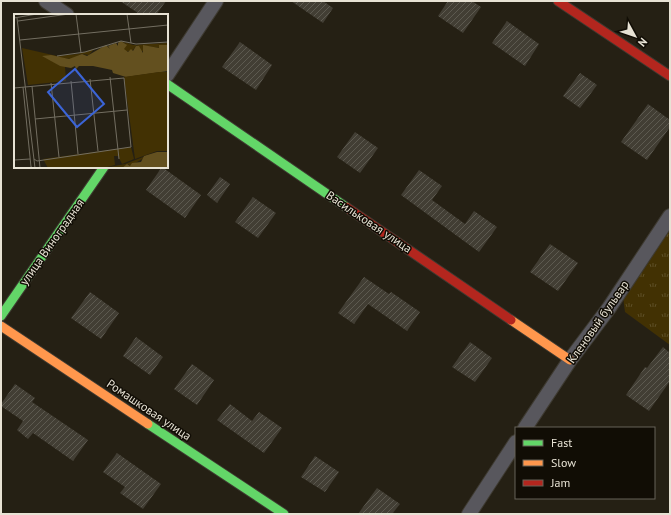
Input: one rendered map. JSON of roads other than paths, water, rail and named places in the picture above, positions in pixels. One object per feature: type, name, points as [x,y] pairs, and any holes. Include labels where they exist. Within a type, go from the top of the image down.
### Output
[{"type":"street","points":[[46,1],[66,14]]},
{"type":"street","points":[[168,73],[216,1]]},
{"type":"street","points":[[558,1],[670,76]]},
{"type":"street","name":"Васильковая улица","points":[[168,85],[570,360]]},
{"type":"street","name":"улица Виноградная","points":[[1,316],[103,168]]},
{"type":"street","name":"Кленовый бульвар","points":[[527,427],[570,360],[609,308],[670,216]]},
{"type":"street","name":"Ромашковая улица","points":[[1,326],[284,514]]},
{"type":"street","points":[[469,514],[515,444]]}]
